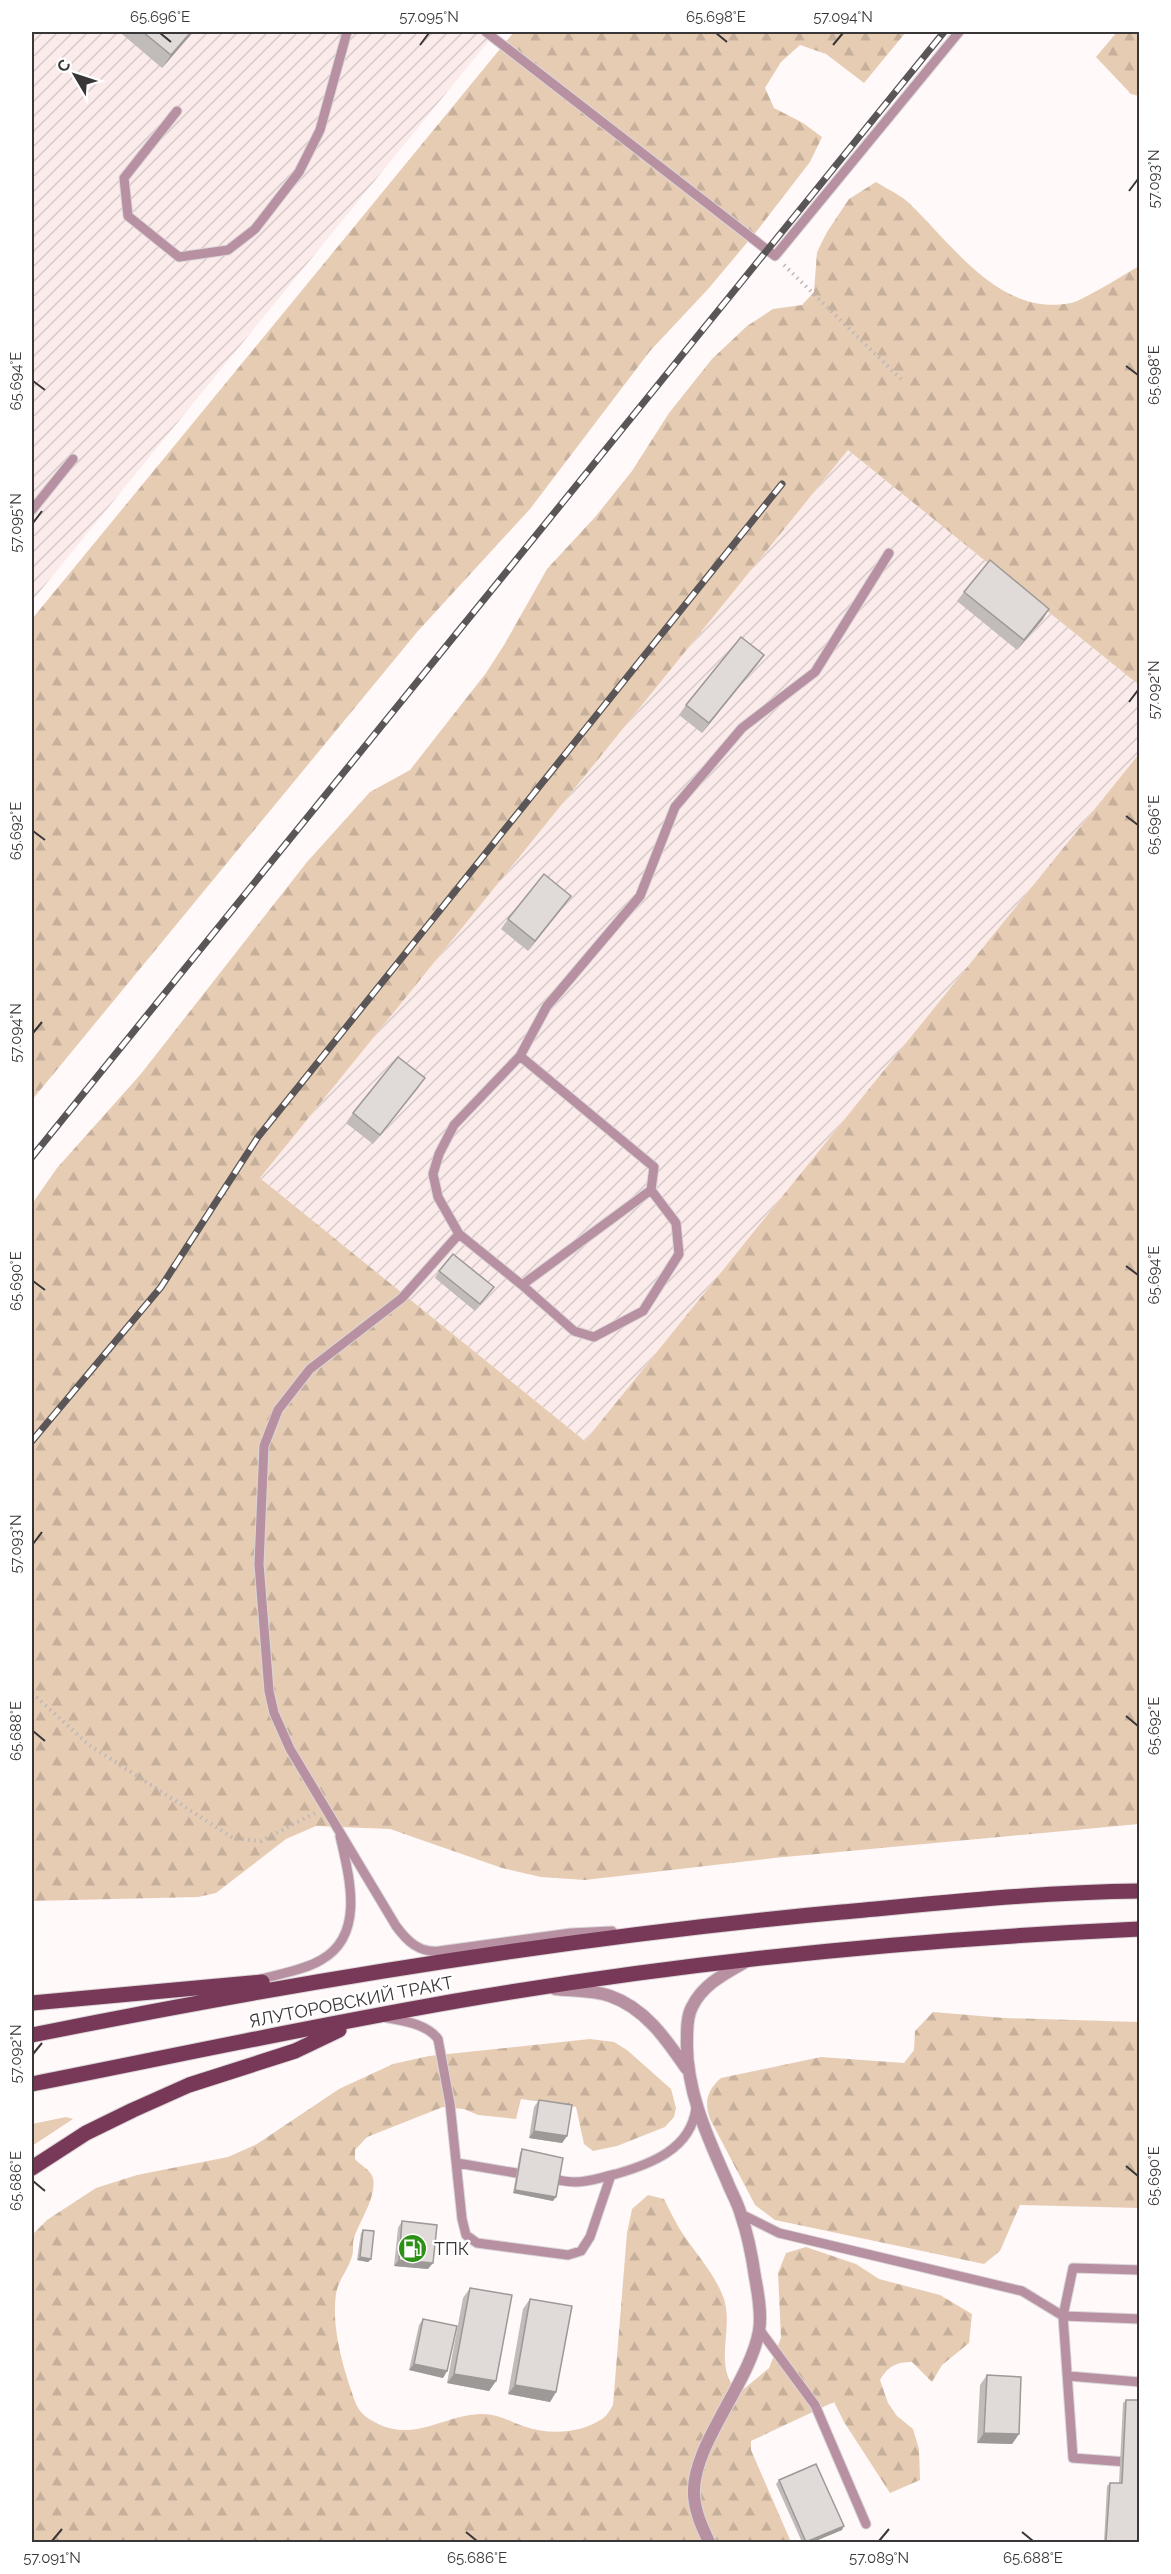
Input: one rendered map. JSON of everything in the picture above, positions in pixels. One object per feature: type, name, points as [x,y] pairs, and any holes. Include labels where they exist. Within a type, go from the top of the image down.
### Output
[{"type":"main road","name":"ЯЛУТОРОВСКИЙ ТРАКТ","points":[[32,2035],[135,2014],[358,1975],[672,1929],[996,1898],[1138,1890]]},
{"type":"main road","name":"ЯЛУТОРОВСКИЙ ТРАКТ","points":[[32,2084],[382,2016],[542,1988],[749,1960],[998,1937],[1138,1929]]},
{"type":"main road","points":[[32,2003],[358,1975]]},
{"type":"main road","points":[[135,2014],[249,1983]]},
{"type":"main road","points":[[32,2168],[86,2133],[189,2085],[296,2051],[358,2021]]},
{"type":"street","points":[[709,2542],[699,2521],[694,2494],[696,2476],[714,2430],[747,2368],[759,2329],[756,2278],[741,2214],[696,2105],[687,2069],[687,2025],[692,2008],[702,1992],[716,1980],[749,1960]]},
{"type":"street","points":[[542,1988],[609,1996],[627,2004],[664,2037],[687,2069]]},
{"type":"lane","points":[[177,111],[124,178],[128,216],[179,257],[228,250],[255,229],[299,172],[320,130],[347,32]]},
{"type":"lane","points":[[486,32],[775,256],[959,32]]},
{"type":"lane","points":[[32,510],[73,459]]},
{"type":"lane","points":[[520,1056],[654,1167],[651,1190],[676,1223],[679,1254],[643,1311],[594,1337],[574,1331],[459,1234],[438,1197],[433,1174],[439,1154],[454,1125],[520,1056],[547,1006],[640,896],[675,807],[742,728],[815,672],[889,553]]},
{"type":"lane","points":[[522,1285],[651,1190]]},
{"type":"lane","points":[[459,1234],[402,1298],[310,1369],[278,1410],[264,1446],[259,1564],[269,1691],[281,1730],[396,1926],[407,1940],[420,1949],[439,1951],[571,1933],[672,1929]]},
{"type":"lane","points":[[249,1983],[322,1960],[339,1943],[350,1915],[351,1887],[338,1827]]},
{"type":"lane","points":[[382,2016],[422,2026],[438,2039],[450,2104],[466,2235],[477,2243],[568,2255],[581,2251],[591,2236],[611,2175]]},
{"type":"lane","points":[[457,2163],[573,2182],[591,2181],[648,2165],[669,2152],[685,2137],[694,2122],[696,2105]]},
{"type":"lane","points":[[741,2214],[778,2233],[1022,2291],[1063,2316],[1140,2319]]},
{"type":"lane","points":[[1140,2270],[1073,2268],[1063,2316],[1073,2458],[1140,2463]]},
{"type":"lane","points":[[759,2329],[815,2406],[866,2524]]},
{"type":"lane","points":[[1068,2376],[1140,2382]]},
{"type":"path","points":[[775,256],[903,381]]},
{"type":"path","points":[[32,1694],[89,1745],[233,1838],[261,1841],[327,1807]]},
{"type":"shaded area","points":[[32,32],[496,32],[32,601]]},
{"type":"shaded area","points":[[848,450],[1139,685],[1139,754],[585,1441],[260,1178]]},
{"type":"green space","points":[[514,32],[906,32],[864,83],[826,54],[800,45],[781,62],[765,88],[774,108],[803,123],[822,137],[810,162],[709,288],[650,351],[530,509],[418,631],[32,1100],[32,619]]},
{"type":"green space","points":[[1117,32],[1139,32],[1139,96],[1131,94],[1096,57]]},
{"type":"green space","points":[[876,182],[906,201],[980,274],[1000,289],[1022,299],[1046,304],[1071,303],[1095,292],[1139,266],[1139,685],[848,450],[260,1178],[585,1441],[1139,754],[1139,1824],[774,1858],[585,1880],[541,1877],[502,1868],[390,1829],[316,1826],[286,1839],[216,1893],[198,1897],[32,1901],[32,1204],[57,1168],[140,1075],[307,862],[370,792],[410,770],[486,673],[547,569],[596,516],[632,471],[669,413],[712,359],[747,326],[773,309],[802,305],[814,292],[817,252],[827,232],[849,199]]},
{"type":"green space","points":[[933,2012],[1004,2018],[1139,2022],[1139,2208],[1020,2205],[1000,2251],[984,2264],[775,2220],[755,2205],[710,2119],[707,2102],[716,2083],[721,2078],[821,2057],[904,2063],[914,2050],[915,2031]]},
{"type":"green space","points":[[590,2039],[614,2042],[627,2050],[671,2089],[676,2108],[674,2117],[665,2127],[617,2146],[593,2151],[584,2144],[576,2107],[521,2099],[516,2119],[478,2115],[464,2109],[443,2107],[367,2137],[355,2150],[355,2159],[370,2172],[374,2185],[370,2201],[354,2238],[351,2261],[337,2289],[335,2321],[343,2364],[360,2411],[369,2419],[399,2430],[413,2430],[480,2414],[502,2418],[533,2429],[553,2432],[583,2428],[604,2418],[613,2405],[627,2233],[632,2209],[648,2195],[664,2199],[679,2228],[720,2289],[726,2311],[725,2360],[727,2372],[731,2383],[739,2393],[769,2368],[781,2338],[778,2273],[786,2253],[806,2247],[856,2264],[879,2279],[940,2295],[972,2314],[969,2343],[942,2365],[932,2382],[912,2362],[893,2366],[880,2380],[888,2403],[897,2416],[913,2429],[919,2449],[920,2480],[890,2493],[844,2422],[834,2402],[751,2441],[751,2450],[791,2542],[32,2542],[32,2235],[47,2220],[96,2188],[137,2175],[228,2157],[257,2144],[339,2089],[393,2064],[429,2056]]},
{"type":"green space","points":[[66,2117],[73,2119],[32,2146],[32,2124]]},
{"type":"building","points":[[143,32],[191,32],[171,55]]},
{"type":"building","points":[[990,560],[1049,609],[1024,640],[964,592]]},
{"type":"building","points":[[741,637],[764,655],[709,723],[686,705]]},
{"type":"building","points":[[544,874],[571,896],[535,941],[508,919]]},
{"type":"building","points":[[398,1057],[425,1078],[380,1135],[353,1113]]},
{"type":"building","points":[[453,1254],[494,1287],[480,1304],[439,1271]]},
{"type":"building","points":[[539,2100],[572,2105],[567,2136],[534,2131]]},
{"type":"building","points":[[522,2149],[563,2158],[556,2197],[515,2190]]},
{"type":"building","name":"ТПК","points":[[402,2221],[437,2225],[433,2263],[399,2260]]},
{"type":"building","points":[[363,2230],[374,2231],[371,2259],[360,2257]]},
{"type":"building","points":[[470,2288],[512,2295],[496,2381],[454,2374]]},
{"type":"building","points":[[530,2299],[572,2306],[556,2392],[515,2385]]},
{"type":"building","points":[[423,2319],[457,2326],[447,2371],[414,2364]]},
{"type":"building","points":[[987,2375],[1021,2377],[1019,2434],[984,2433]]},
{"type":"building","points":[[1126,2400],[1140,2400],[1140,2542],[1106,2541],[1110,2483],[1122,2483]]},
{"type":"building","points":[[816,2464],[844,2526],[806,2542],[779,2480]]},
{"type":"railway","points":[[32,1157],[944,32]]},
{"type":"railway","points":[[32,1441],[161,1287],[258,1137],[782,484]]},
{"type":"place","name":"ТПК","points":[[413,2249]]}]
